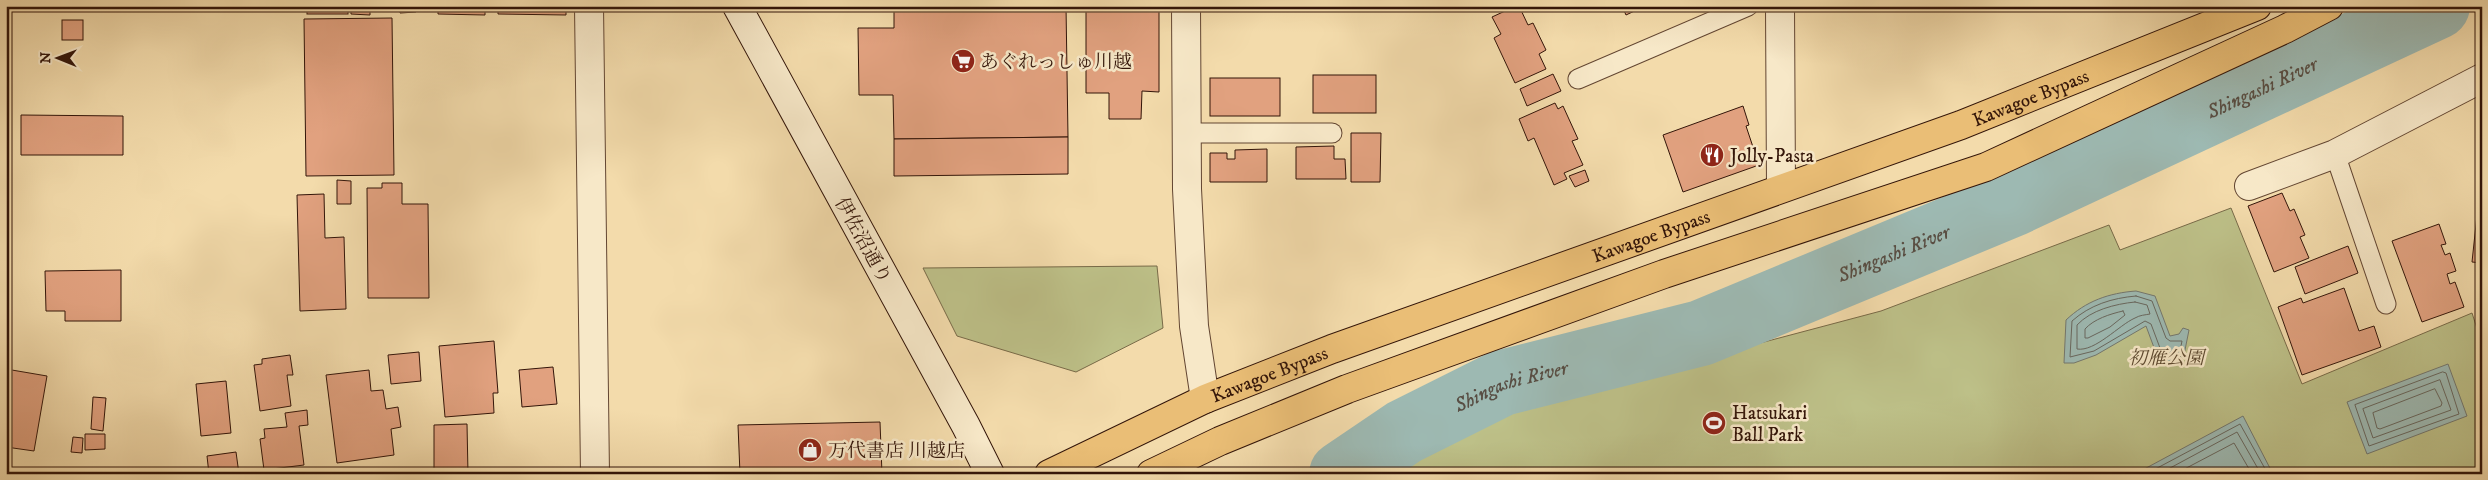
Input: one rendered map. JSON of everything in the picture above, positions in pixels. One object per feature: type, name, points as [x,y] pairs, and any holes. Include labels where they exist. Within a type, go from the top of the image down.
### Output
[{"type":"highway","name":"Kawagoe Bypass","points":[[1049,474],[1205,399],[1332,350],[1961,125],[2257,6]]},
{"type":"highway","points":[[1151,474],[1220,441],[1347,389],[1664,274],[1986,167],[2276,33],[2329,6]]},
{"type":"street","points":[[589,6],[595,474]]},
{"type":"street","name":"伊佐沼通り","points":[[737,6],[966,426],[990,474]]},
{"type":"street","points":[[1186,6],[1187,189],[1194,326],[1205,399]]},
{"type":"street","points":[[1780,6],[1781,188]]},
{"type":"street","points":[[2249,186],[2335,154],[2482,78]]},
{"type":"lane","points":[[1578,79],[1748,6]]},
{"type":"lane","points":[[1187,133],[1332,133]]},
{"type":"lane","points":[[2335,154],[2386,304]]},
{"type":"green space","name":"初雁公園","points":[[2231,208],[2302,384],[2472,313],[2482,344],[2482,474],[1387,474],[1449,427],[1546,390],[1602,385],[1881,311],[2109,225],[2120,250]]},
{"type":"green space","points":[[1157,266],[1163,328],[1076,372],[957,336],[923,268]]},
{"type":"water","points":[[2136,291],[2155,296],[2170,336],[2179,334],[2183,328],[2189,330],[2184,355],[2165,363],[2159,361],[2146,326],[2096,355],[2074,363],[2064,363],[2066,320],[2098,299]]},
{"type":"water","points":[[2448,364],[2467,416],[2367,454],[2347,402]]},
{"type":"water","points":[[2243,416],[2273,474],[2135,474]]},
{"type":"building","points":[[307,6],[348,6],[348,14],[307,14]]},
{"type":"building","points":[[351,6],[370,6],[370,15],[351,14]]},
{"type":"building","points":[[400,6],[416,6],[416,12],[400,13]]},
{"type":"building","points":[[438,6],[485,6],[485,15],[438,14]]},
{"type":"building","points":[[498,6],[566,6],[566,15],[498,14]]},
{"type":"building","name":"あぐれっしゅ川越","points":[[894,6],[1066,6],[1068,137],[894,139],[893,95],[859,95],[858,28],[894,28]]},
{"type":"building","points":[[1086,6],[1159,6],[1159,92],[1142,91],[1141,119],[1109,119],[1109,93],[1086,93]]},
{"type":"building","points":[[1519,6],[1528,25],[1533,23],[1546,50],[1539,54],[1546,69],[1515,83],[1494,38],[1501,34],[1492,17]]},
{"type":"building","points":[[1622,6],[1645,6],[1626,15]]},
{"type":"building","points":[[392,18],[394,175],[306,176],[304,19]]},
{"type":"building","points":[[62,20],[83,20],[83,40],[62,40]]},
{"type":"building","points":[[1553,74],[1561,91],[1527,106],[1520,89]]},
{"type":"building","points":[[1313,75],[1376,75],[1376,113],[1313,113]]},
{"type":"building","points":[[1210,78],[1280,78],[1280,116],[1210,116]]},
{"type":"building","points":[[1555,103],[1558,109],[1563,106],[1578,139],[1572,141],[1583,165],[1564,173],[1567,179],[1554,185],[1534,138],[1528,141],[1519,119]]},
{"type":"building","points":[[1743,106],[1749,125],[1746,126],[1759,165],[1683,192],[1663,135]]},
{"type":"building","points":[[21,115],[123,116],[123,155],[21,155]]},
{"type":"building","points":[[1351,133],[1381,133],[1380,182],[1351,182]]},
{"type":"building","points":[[1068,137],[1068,174],[894,176],[894,139]]},
{"type":"building","points":[[1334,146],[1334,159],[1345,159],[1346,179],[1296,179],[1296,147]]},
{"type":"building","points":[[1267,149],[1267,182],[1210,182],[1210,153],[1227,153],[1227,159],[1235,159],[1235,150]]},
{"type":"building","points":[[2482,168],[2482,263],[2472,262]]},
{"type":"building","points":[[1585,170],[1589,181],[1575,187],[1569,176]]},
{"type":"building","points":[[337,180],[351,181],[351,204],[337,204]]},
{"type":"building","points":[[382,183],[402,183],[402,204],[428,204],[429,298],[368,298],[367,188],[382,188]]},
{"type":"building","points":[[2282,193],[2290,211],[2294,209],[2305,235],[2300,237],[2309,258],[2274,272],[2248,206]]},
{"type":"building","points":[[324,194],[325,238],[344,237],[346,309],[300,311],[297,195]]},
{"type":"building","points":[[2439,224],[2446,244],[2441,245],[2445,255],[2450,253],[2456,271],[2447,274],[2450,284],[2455,282],[2464,307],[2422,322],[2392,241]]},
{"type":"building","points":[[2348,246],[2358,273],[2305,294],[2295,267]]},
{"type":"building","points":[[121,270],[121,321],[65,321],[65,311],[46,311],[45,271]]},
{"type":"building","points":[[2344,288],[2359,331],[2374,326],[2381,347],[2302,375],[2278,307],[2301,298],[2303,303]]},
{"type":"building","points":[[494,341],[498,393],[493,393],[494,413],[445,417],[439,346]]},
{"type":"building","points":[[419,352],[421,381],[391,384],[388,355]]},
{"type":"building","points":[[290,355],[293,375],[287,375],[291,406],[260,411],[254,365],[262,364],[262,359]]},
{"type":"building","points":[[553,367],[557,404],[522,407],[519,370]]},
{"type":"building","points":[[6,369],[47,376],[34,451],[6,447]]},
{"type":"building","points":[[369,370],[371,391],[383,390],[386,409],[398,407],[401,427],[391,429],[394,455],[337,463],[326,375]]},
{"type":"building","points":[[226,381],[231,433],[201,436],[196,384]]},
{"type":"building","points":[[93,397],[106,398],[103,431],[91,429]]},
{"type":"building","points":[[307,410],[308,425],[299,426],[304,465],[264,470],[260,439],[265,438],[264,429],[287,427],[285,413]]},
{"type":"building","name":"万代書店 川越店","points":[[880,422],[882,474],[740,474],[738,425]]},
{"type":"building","points":[[467,424],[468,474],[434,474],[434,425]]},
{"type":"building","points":[[85,434],[105,434],[105,449],[85,450]]},
{"type":"building","points":[[73,437],[83,438],[82,453],[71,452]]},
{"type":"building","points":[[236,452],[239,474],[209,474],[207,456]]},
{"type":"building","points":[[430,470],[430,474],[343,474],[343,471]]},
{"type":"waterway","name":"Shingashi River","points":[[1342,474],[1404,432],[1502,383],[1701,333],[2012,204],[2437,6]]},
{"type":"place","name":"あぐれっしゅ川越","points":[[963,61]]},
{"type":"place","name":"Jolly-Pasta","points":[[1712,155]]},
{"type":"place","name":"Hatsukari Ball Park","points":[[1714,423]]},
{"type":"place","name":"万代書店 川越店","points":[[810,450]]}]
